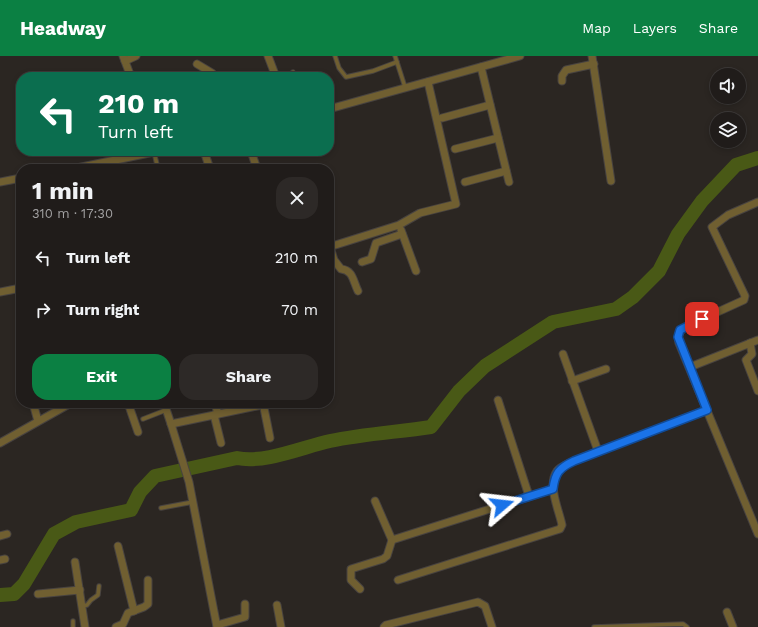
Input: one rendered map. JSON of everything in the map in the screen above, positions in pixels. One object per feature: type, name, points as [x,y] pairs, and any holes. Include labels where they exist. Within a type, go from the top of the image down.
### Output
[{"type":"street","points":[[129,72],[124,58],[136,56]]},
{"type":"street","points":[[268,56],[274,72]]},
{"type":"street","points":[[334,108],[405,89],[481,67],[503,59],[520,56]]},
{"type":"street","points":[[592,56],[610,182]]},
{"type":"street","points":[[197,64],[212,72]]},
{"type":"street","points":[[562,81],[563,74],[566,70],[594,64]]},
{"type":"street","points":[[481,67],[509,182]]},
{"type":"street","points":[[334,246],[399,225],[420,213],[455,205],[456,203],[428,82]]},
{"type":"street","points":[[442,118],[490,105]]},
{"type":"street","points":[[455,149],[498,138]]},
{"type":"street","points":[[97,164],[136,156]]},
{"type":"street","points":[[465,182],[506,171]]},
{"type":"street","points":[[0,182],[16,179]]},
{"type":"street","points":[[758,202],[728,215],[712,226],[713,234],[745,298],[741,302],[680,330],[678,337],[679,343],[758,534]]},
{"type":"street","points":[[399,225],[416,271]]},
{"type":"street","points":[[362,262],[371,259],[376,243],[402,234]]},
{"type":"street","points":[[334,260],[341,269],[350,273],[358,291]]},
{"type":"street","points":[[0,292],[16,289]]},
{"type":"street","points":[[690,368],[758,340]]},
{"type":"street","points":[[750,343],[752,354],[746,360],[758,392]]},
{"type":"street","points":[[563,354],[598,451]]},
{"type":"street","points":[[572,381],[606,369]]},
{"type":"street","points":[[498,400],[529,496]]},
{"type":"street","points":[[34,408],[38,421]]},
{"type":"street","points":[[0,442],[62,408]]},
{"type":"street","points":[[130,408],[138,432]]},
{"type":"street","points":[[165,408],[182,458],[193,502],[217,626],[245,616],[245,604]]},
{"type":"street","points":[[215,408],[220,443]]},
{"type":"street","points":[[171,424],[246,408]]},
{"type":"street","points":[[264,408],[270,438]]},
{"type":"street","points":[[398,580],[560,529],[562,525],[553,489],[555,476],[558,470],[574,461],[598,451],[707,410]]},
{"type":"street","points":[[392,540],[553,489]]},
{"type":"street","points":[[360,589],[351,580],[351,569],[383,559],[387,556],[392,540],[375,501]]},
{"type":"street","points":[[118,546],[134,611]]},
{"type":"street","points":[[75,562],[85,627]]},
{"type":"street","points":[[116,627],[123,624],[128,613],[148,604],[148,580]]},
{"type":"street","points":[[38,594],[80,590]]},
{"type":"street","points":[[384,627],[386,625],[478,602],[485,606],[492,627]]},
{"type":"street","points":[[277,605],[281,627]]},
{"type":"street","points":[[727,612],[733,627]]},
{"type":"lane","points":[[335,56],[339,68],[346,76],[372,71],[397,62]]},
{"type":"lane","points":[[395,56],[405,89]]},
{"type":"lane","points":[[143,419],[163,408]]},
{"type":"lane","points":[[161,508],[193,502]]},
{"type":"lane","points":[[82,606],[87,605],[98,595],[99,586]]},
{"type":"lane","points":[[73,621],[73,627]]},
{"type":"lane","points":[[594,627],[683,624],[687,627]]},
{"type":"waterway","points":[[0,595],[14,594],[24,584],[54,534],[76,522],[131,510],[140,492],[155,476],[237,458],[259,459],[271,457],[330,441],[431,427],[459,391],[485,366],[553,322],[616,309],[633,297],[659,271],[678,234],[702,201],[736,165],[758,158]]},
{"type":"route","points":[[502,505],[553,489],[555,476],[558,470],[574,461],[707,410],[679,343],[678,337],[680,330],[702,319]]}]
